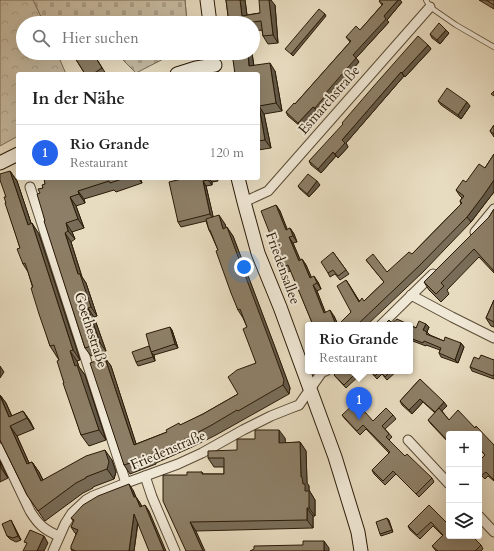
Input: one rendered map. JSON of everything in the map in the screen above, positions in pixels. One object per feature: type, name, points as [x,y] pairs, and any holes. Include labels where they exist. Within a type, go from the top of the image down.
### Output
[{"type":"main road","points":[[207,0],[209,16]]},
{"type":"main road","points":[[183,72],[215,64]]},
{"type":"main road","points":[[0,163],[16,155]]},
{"type":"main road","name":"Friedensallee","points":[[238,180],[258,253],[280,307],[336,457],[358,532],[361,551]]},
{"type":"street","name":"Esmarchstraße","points":[[244,202],[268,191],[428,3]]},
{"type":"street","name":"Goethestraße","points":[[30,187],[126,483]]},
{"type":"street","points":[[470,237],[494,209]]},
{"type":"street","points":[[384,322],[438,269]]},
{"type":"street","points":[[411,295],[494,338]]},
{"type":"street","name":"Friedenstraße","points":[[52,551],[72,513],[92,496],[190,458],[271,416],[299,404],[321,374]]},
{"type":"street","points":[[408,440],[446,481]]},
{"type":"street","points":[[0,448],[35,519],[40,526],[59,536]]},
{"type":"street","points":[[145,476],[152,497],[175,551]]},
{"type":"street","points":[[482,519],[494,532]]},
{"type":"lane","points":[[428,3],[456,25],[494,47]]},
{"type":"green space","points":[[0,0],[185,0],[186,16],[16,16],[16,60],[60,60],[65,72],[16,72],[16,137],[0,146]]},
{"type":"green space","points":[[33,0],[185,0],[186,16],[41,16]]},
{"type":"green space","points":[[123,60],[161,60],[138,72],[135,72]]},
{"type":"building","points":[[226,0],[240,0],[242,16],[228,16]]},
{"type":"building","points":[[259,0],[269,0],[273,35],[263,36],[260,16],[242,16],[260,13]]},
{"type":"building","points":[[398,0],[384,16],[386,19],[353,55],[356,58],[324,95],[325,96],[315,108],[313,107],[298,123],[286,112],[294,103],[295,104],[351,41],[346,37],[356,26],[360,30],[383,4],[379,1]]},
{"type":"building","points":[[486,0],[494,0],[494,5]]},
{"type":"building","points":[[319,9],[325,14],[291,54],[285,49]]},
{"type":"building","points":[[439,23],[446,30],[437,40],[430,34]]},
{"type":"building","points":[[418,36],[428,45],[402,73],[401,72],[342,140],[345,143],[335,154],[333,152],[318,169],[309,161],[343,124],[342,123]]},
{"type":"building","points":[[76,60],[97,60],[102,68],[96,72],[84,72]]},
{"type":"building","points":[[233,60],[249,60],[249,66],[270,63],[276,103],[260,106],[260,72],[235,72]]},
{"type":"building","points":[[447,88],[467,102],[458,115],[438,101]]},
{"type":"building","points":[[260,112],[265,140],[260,141]]},
{"type":"building","points":[[494,125],[494,134],[490,131]]},
{"type":"building","points":[[494,154],[494,180],[467,217],[419,266],[360,322],[341,322],[351,312],[337,286],[346,280],[359,302],[362,298],[364,301],[384,282],[366,260],[373,254],[387,272],[409,252],[412,254],[462,203],[460,201],[464,196],[456,190],[463,180],[466,182],[479,164],[485,168]]},
{"type":"building","points":[[10,171],[28,225],[32,223],[73,350],[70,351],[75,366],[77,365],[99,430],[81,435],[63,383],[57,361],[59,360],[54,345],[50,346],[39,314],[31,288],[33,287],[25,263],[23,264],[17,249],[20,248],[5,203],[4,197],[6,197],[0,180],[0,174]]},
{"type":"building","points":[[308,174],[317,181],[307,194],[298,186]]},
{"type":"building","points":[[44,180],[119,180],[110,183],[109,181],[78,191],[79,194],[70,197],[78,219],[66,223],[68,231],[65,233],[78,274],[80,274],[91,307],[88,308],[100,343],[85,348],[44,221],[37,194],[40,193],[38,189],[43,188],[42,185],[45,184]]},
{"type":"building","points":[[178,180],[208,180],[203,181],[210,214],[178,222],[169,182]]},
{"type":"building","points":[[276,205],[286,230],[290,228],[293,236],[289,237],[299,261],[302,259],[310,278],[314,276],[317,283],[313,285],[324,313],[330,310],[335,322],[312,322],[288,265],[283,267],[261,211]]},
{"type":"building","points":[[494,209],[494,271],[474,249],[441,283],[444,286],[436,294],[424,282],[489,217]]},
{"type":"building","points":[[219,215],[223,229],[227,227],[284,380],[283,385],[187,438],[150,456],[124,465],[90,363],[105,358],[134,445],[167,432],[166,430],[179,423],[180,425],[203,414],[238,394],[228,377],[237,370],[256,363],[243,329],[247,327],[240,309],[238,310],[231,293],[216,251],[218,250],[206,219]]},
{"type":"building","points":[[333,252],[346,270],[338,276],[333,270],[328,273],[321,262]]},
{"type":"building","points":[[494,300],[494,322],[486,318]]},
{"type":"building","points":[[397,319],[404,322],[393,322]]},
{"type":"building","points":[[419,321],[426,324],[423,330],[427,332],[426,334],[444,341],[445,337],[461,343],[455,360],[439,353],[441,348],[424,341],[423,343],[413,339],[413,326],[416,328]]},
{"type":"building","points":[[170,327],[175,344],[151,352],[146,334]]},
{"type":"building","points":[[149,346],[153,357],[136,362],[132,352]]},
{"type":"building","points":[[481,355],[494,360],[493,376],[470,367],[474,357],[479,359]]},
{"type":"building","points":[[335,374],[355,374],[344,385],[334,375]]},
{"type":"building","points":[[420,379],[444,402],[435,412],[420,399],[409,410],[400,401]]},
{"type":"building","points":[[0,396],[9,417],[23,411],[27,418],[10,426],[27,464],[32,462],[41,481],[86,456],[105,450],[109,462],[107,469],[86,477],[76,483],[38,511],[27,495],[0,440]]},
{"type":"building","points":[[356,402],[373,421],[386,408],[393,415],[382,426],[389,434],[386,437],[405,456],[407,454],[432,478],[416,494],[393,471],[383,481],[372,470],[390,452],[363,425],[357,431],[342,415]]},
{"type":"building","points":[[439,408],[449,420],[458,410],[475,428],[476,426],[481,431],[446,431],[446,439],[428,420]]},
{"type":"building","points":[[255,430],[279,430],[279,443],[300,442],[301,477],[303,484],[305,484],[305,491],[309,491],[307,520],[190,522],[203,551],[186,551],[163,501],[163,475],[187,475],[187,472],[224,474],[224,458],[208,458],[208,451],[237,450],[237,439],[255,439]]},
{"type":"building","points":[[482,432],[494,445],[494,480],[486,472],[482,475],[482,458],[485,455],[482,452]]},
{"type":"building","points":[[129,484],[140,507],[145,505],[164,551],[149,551],[134,514],[129,551],[76,551],[71,549],[78,530],[71,527],[74,520],[71,518],[83,505],[98,496]]},
{"type":"building","points":[[429,505],[446,522],[446,539],[475,539],[481,545],[476,551],[438,551],[432,546],[443,535],[431,522],[417,535],[408,526]]},
{"type":"building","points":[[387,518],[392,530],[380,534],[376,522]]},
{"type":"building","points":[[11,520],[18,536],[13,538],[7,536],[2,524]]},
{"type":"building","points":[[30,530],[44,536],[37,551],[23,551],[27,543],[24,542]]},
{"type":"building","points":[[303,541],[324,541],[324,551],[250,551],[254,549],[254,546],[303,545]]},
{"type":"place","name":"Rio Grande","points":[[359,420]]}]
